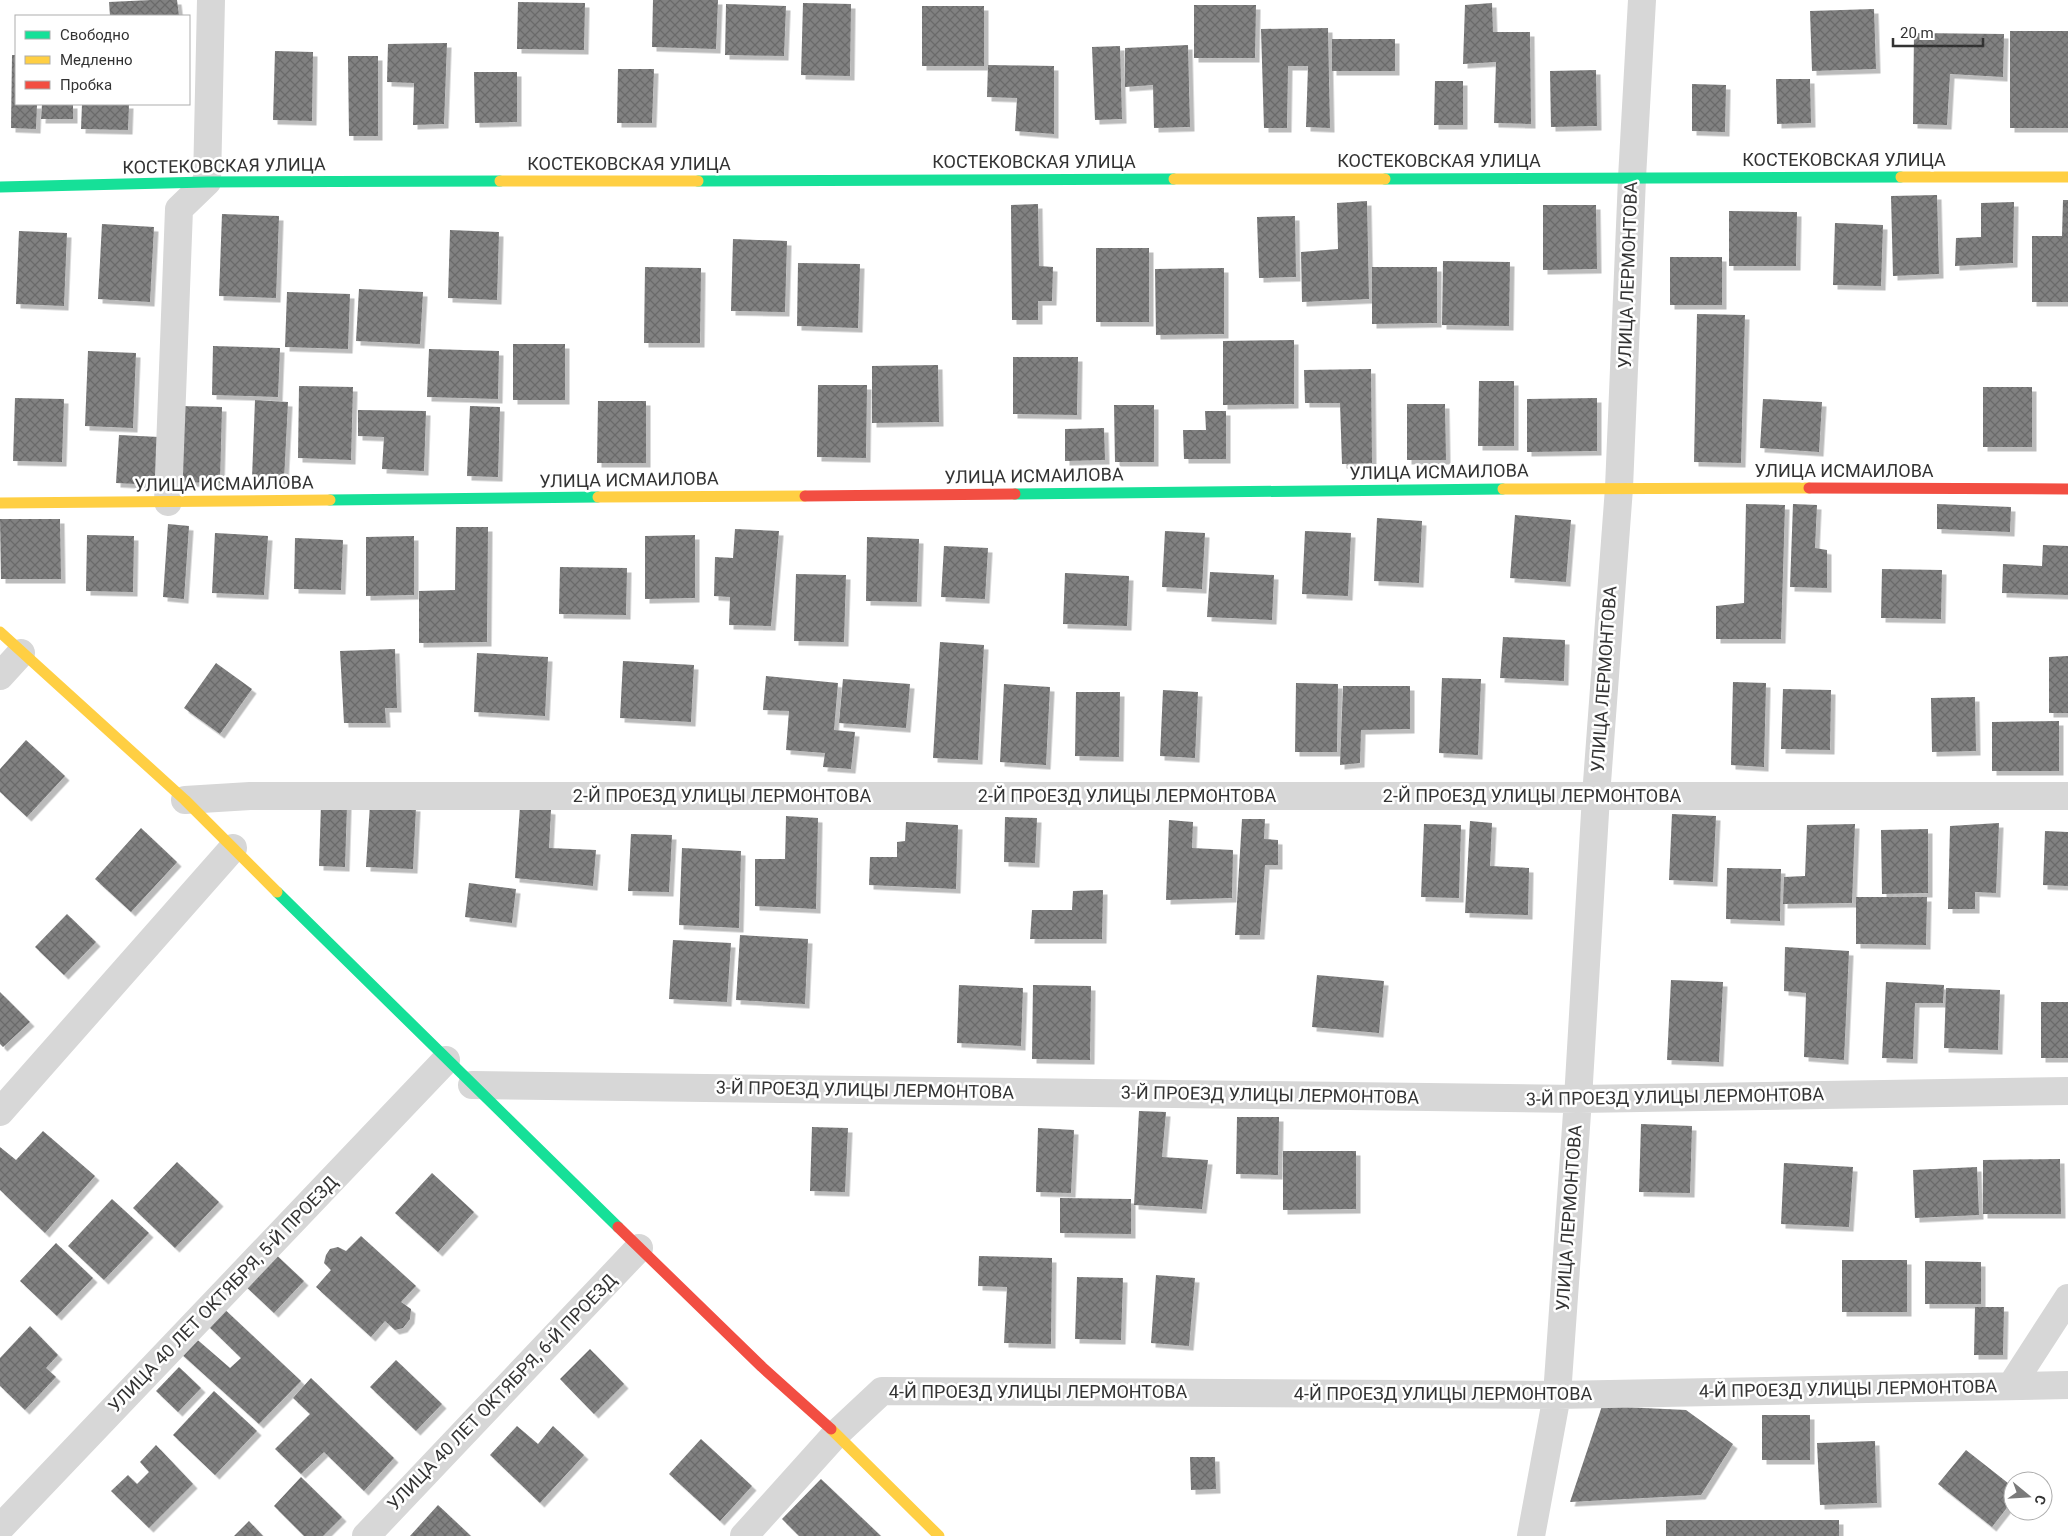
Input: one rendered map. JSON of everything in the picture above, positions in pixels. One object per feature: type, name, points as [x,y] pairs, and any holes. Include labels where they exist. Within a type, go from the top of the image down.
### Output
[{"type":"street","points":[[168,502],[179,209],[207,182],[211,0]]},
{"type":"street","name":"УЛИЦА ЛЕРМОНТОВА","points":[[1531,1536],[1557,1395],[1618,488],[1642,0]]},
{"type":"street","name":"КОСТЕКОВСКАЯ УЛИЦА","points":[[0,187],[207,182],[2068,177]]},
{"type":"street","name":"УЛИЦА ИСМАИЛОВА","points":[[0,503],[1618,488],[2068,489]]},
{"type":"street","points":[[0,632],[185,800],[446,1060],[762,1367],[836,1434],[939,1536]]},
{"type":"street","points":[[0,676],[21,653]]},
{"type":"street","name":"2-Й ПРОЕЗД УЛИЦЫ ЛЕРМОНТОВА","points":[[185,800],[250,796],[2068,796]]},
{"type":"street","points":[[0,1112],[233,848]]},
{"type":"street","name":"УЛИЦА 40 ЛЕТ ОКТЯБРЯ, 5-Й ПРОЕЗД","points":[[0,1528],[446,1060]]},
{"type":"street","name":"3-Й ПРОЕЗД УЛИЦЫ ЛЕРМОНТОВА","points":[[472,1085],[1578,1099],[2068,1091]]},
{"type":"street","name":"УЛИЦА 40 ЛЕТ ОКТЯБРЯ, 6-Й ПРОЕЗД","points":[[366,1536],[639,1248]]},
{"type":"street","points":[[2011,1386],[2068,1298]]},
{"type":"street","name":"4-Й ПРОЕЗД УЛИЦЫ ЛЕРМОНТОВА","points":[[744,1536],[836,1434],[882,1391],[1557,1395],[2068,1385]]},
{"type":"building","points":[[177,0],[179,15],[110,15],[109,2]]},
{"type":"building","points":[[653,0],[718,0],[716,49],[652,47]]},
{"type":"building","points":[[518,2],[585,3],[584,50],[517,49]]},
{"type":"building","points":[[803,3],[851,4],[850,76],[801,75]]},
{"type":"building","points":[[1492,3],[1493,32],[1530,32],[1531,124],[1494,123],[1496,62],[1463,64],[1465,5]]},
{"type":"building","points":[[726,4],[786,6],[784,56],[725,55]]},
{"type":"building","points":[[1194,5],[1256,5],[1255,58],[1194,58]]},
{"type":"building","points":[[922,6],[984,6],[984,66],[922,66]]},
{"type":"building","points":[[1874,9],[1876,69],[1812,71],[1810,11]]},
{"type":"building","points":[[1328,28],[1330,128],[1306,127],[1308,66],[1288,66],[1287,128],[1264,128],[1261,29]]},
{"type":"building","points":[[2010,31],[2068,31],[2068,128],[2010,128]]},
{"type":"building","points":[[1914,33],[2004,34],[2003,77],[1950,74],[1947,125],[1913,124]]},
{"type":"building","points":[[1332,39],[1395,39],[1395,71],[1332,71]]},
{"type":"building","points":[[447,43],[444,124],[413,125],[414,83],[387,82],[388,44]]},
{"type":"building","points":[[1188,45],[1190,127],[1154,128],[1153,85],[1125,87],[1125,48]]},
{"type":"building","points":[[1120,46],[1122,119],[1095,120],[1092,47]]},
{"type":"building","points":[[275,51],[313,52],[312,121],[273,120]]},
{"type":"building","points":[[12,55],[15,55],[15,105],[37,105],[36,129],[11,128]]},
{"type":"building","points":[[348,56],[378,56],[378,136],[349,136]]},
{"type":"building","points":[[988,65],[1054,66],[1054,134],[1015,131],[1017,98],[987,97]]},
{"type":"building","points":[[618,69],[654,69],[652,123],[617,123]]},
{"type":"building","points":[[1596,70],[1597,126],[1551,127],[1550,71]]},
{"type":"building","points":[[474,72],[517,72],[517,122],[475,123]]},
{"type":"building","points":[[1776,79],[1810,79],[1811,123],[1777,124]]},
{"type":"building","points":[[1435,81],[1463,81],[1463,125],[1434,125]]},
{"type":"building","points":[[1692,84],[1726,85],[1725,132],[1692,131]]},
{"type":"building","points":[[42,105],[73,105],[73,119],[41,119]]},
{"type":"building","points":[[82,105],[129,105],[128,130],[81,129]]},
{"type":"building","points":[[1937,195],[1939,274],[1893,276],[1891,196]]},
{"type":"building","points":[[2063,200],[2068,200],[2068,302],[2032,302],[2032,236],[2062,236]]},
{"type":"building","points":[[1367,201],[1369,299],[1302,302],[1301,252],[1338,249],[1337,203]]},
{"type":"building","points":[[2014,202],[2013,263],[1955,266],[1956,238],[1981,237],[1981,203]]},
{"type":"building","points":[[1038,204],[1039,266],[1053,267],[1052,301],[1038,301],[1038,320],[1012,320],[1011,205]]},
{"type":"building","points":[[1543,205],[1596,205],[1597,269],[1543,270]]},
{"type":"building","points":[[1729,211],[1797,212],[1796,266],[1729,266]]},
{"type":"building","points":[[222,214],[279,216],[276,298],[219,296]]},
{"type":"building","points":[[1295,216],[1296,277],[1259,278],[1257,217]]},
{"type":"building","points":[[1835,223],[1883,225],[1881,286],[1833,285]]},
{"type":"building","points":[[102,224],[154,227],[150,302],[98,299]]},
{"type":"building","points":[[450,230],[499,232],[497,300],[448,298]]},
{"type":"building","points":[[19,231],[67,233],[64,306],[16,304]]},
{"type":"building","points":[[733,239],[787,241],[785,312],[731,311]]},
{"type":"building","points":[[1096,248],[1149,248],[1149,322],[1096,322]]},
{"type":"building","points":[[1670,257],[1722,257],[1722,305],[1670,305]]},
{"type":"building","points":[[1443,261],[1510,262],[1509,326],[1442,325]]},
{"type":"building","points":[[798,263],[860,264],[858,328],[797,326]]},
{"type":"building","points":[[645,267],[701,268],[700,343],[644,343]]},
{"type":"building","points":[[1372,267],[1437,267],[1437,323],[1372,324]]},
{"type":"building","points":[[1224,268],[1224,334],[1156,335],[1155,269]]},
{"type":"building","points":[[359,289],[423,292],[420,344],[356,341]]},
{"type":"building","points":[[287,292],[350,294],[348,349],[285,347]]},
{"type":"building","points":[[1697,314],[1745,315],[1741,463],[1694,462]]},
{"type":"building","points":[[1294,340],[1294,404],[1223,405],[1223,341]]},
{"type":"building","points":[[513,344],[565,344],[565,400],[513,400]]},
{"type":"building","points":[[213,346],[280,348],[278,397],[212,395]]},
{"type":"building","points":[[429,349],[499,351],[498,399],[427,397]]},
{"type":"building","points":[[88,351],[136,353],[133,428],[85,426]]},
{"type":"building","points":[[1013,357],[1078,357],[1077,415],[1013,414]]},
{"type":"building","points":[[938,365],[939,422],[872,423],[872,366]]},
{"type":"building","points":[[1371,369],[1372,463],[1342,464],[1340,403],[1305,403],[1304,370]]},
{"type":"building","points":[[1479,381],[1514,381],[1514,446],[1478,446]]},
{"type":"building","points":[[818,385],[867,385],[866,458],[817,457]]},
{"type":"building","points":[[299,386],[353,387],[351,460],[298,458]]},
{"type":"building","points":[[1983,387],[2032,387],[2032,447],[1983,447]]},
{"type":"building","points":[[15,398],[64,399],[62,462],[13,461]]},
{"type":"building","points":[[1597,398],[1597,451],[1527,452],[1527,399]]},
{"type":"building","points":[[1763,399],[1822,402],[1819,452],[1760,448]]},
{"type":"building","points":[[255,400],[288,402],[284,480],[252,478]]},
{"type":"building","points":[[598,401],[646,401],[646,463],[597,463]]},
{"type":"building","points":[[1407,404],[1445,404],[1446,460],[1407,460]]},
{"type":"building","points":[[1114,405],[1154,405],[1154,462],[1115,462]]},
{"type":"building","points":[[180,406],[222,407],[220,483],[178,482]]},
{"type":"building","points":[[470,406],[500,407],[498,477],[467,476]]},
{"type":"building","points":[[358,410],[426,411],[424,471],[382,469],[384,437],[358,436]]},
{"type":"building","points":[[1205,411],[1226,411],[1226,459],[1184,459],[1183,430],[1206,430]]},
{"type":"building","points":[[1104,428],[1105,460],[1065,461],[1065,429]]},
{"type":"building","points":[[119,435],[159,437],[156,485],[116,483]]},
{"type":"building","points":[[1746,504],[1785,505],[1781,639],[1716,639],[1716,606],[1744,603]]},
{"type":"building","points":[[1793,504],[1817,505],[1815,548],[1827,550],[1827,588],[1790,587]]},
{"type":"building","points":[[1937,504],[2011,507],[2010,532],[1937,529]]},
{"type":"building","points":[[1515,515],[1571,520],[1566,582],[1510,578]]},
{"type":"building","points":[[1377,518],[1422,521],[1419,583],[1374,581]]},
{"type":"building","points":[[0,519],[60,519],[61,579],[1,579]]},
{"type":"building","points":[[168,524],[189,526],[184,599],[163,597]]},
{"type":"building","points":[[456,527],[488,527],[487,642],[419,643],[419,591],[455,590]]},
{"type":"building","points":[[735,529],[779,531],[771,626],[729,625],[730,597],[714,596],[715,557],[733,558]]},
{"type":"building","points":[[1165,531],[1205,533],[1202,589],[1162,587]]},
{"type":"building","points":[[1305,531],[1351,533],[1348,596],[1302,594]]},
{"type":"building","points":[[215,533],[268,536],[264,595],[212,593]]},
{"type":"building","points":[[87,535],[134,536],[133,592],[86,591]]},
{"type":"building","points":[[695,535],[695,598],[645,599],[645,536]]},
{"type":"building","points":[[414,536],[414,595],[366,596],[366,537]]},
{"type":"building","points":[[867,537],[919,539],[917,602],[866,601]]},
{"type":"building","points":[[295,538],[343,540],[341,590],[294,589]]},
{"type":"building","points":[[2043,545],[2068,546],[2068,595],[2002,593],[2003,564],[2042,566]]},
{"type":"building","points":[[944,546],[988,548],[985,599],[941,597]]},
{"type":"building","points":[[560,567],[627,568],[626,615],[559,614]]},
{"type":"building","points":[[1882,569],[1942,570],[1941,619],[1881,618]]},
{"type":"building","points":[[1210,572],[1274,575],[1272,620],[1207,617]]},
{"type":"building","points":[[1065,573],[1129,576],[1127,626],[1063,624]]},
{"type":"building","points":[[796,574],[846,575],[844,642],[794,641]]},
{"type":"building","points":[[1503,637],[1565,640],[1564,681],[1500,678]]},
{"type":"building","points":[[940,642],[984,645],[978,760],[933,758]]},
{"type":"building","points":[[395,649],[397,708],[385,708],[386,723],[344,723],[340,651]]},
{"type":"building","points":[[477,653],[548,657],[545,716],[474,712]]},
{"type":"building","points":[[2068,656],[2068,713],[2049,713],[2049,657]]},
{"type":"building","points":[[623,661],[694,665],[691,722],[620,718]]},
{"type":"building","points":[[216,663],[252,689],[220,734],[184,708]]},
{"type":"building","points":[[766,676],[838,683],[834,730],[855,732],[851,769],[823,767],[825,753],[786,750],[789,711],[763,710]]},
{"type":"building","points":[[1442,678],[1481,679],[1478,755],[1439,753]]},
{"type":"building","points":[[843,679],[910,684],[906,728],[839,723]]},
{"type":"building","points":[[1733,682],[1766,683],[1764,767],[1731,765]]},
{"type":"building","points":[[1296,683],[1338,684],[1337,752],[1295,752]]},
{"type":"building","points":[[1004,684],[1050,687],[1046,765],[1000,762]]},
{"type":"building","points":[[1343,686],[1410,686],[1410,729],[1361,730],[1360,763],[1340,765]]},
{"type":"building","points":[[1783,689],[1831,690],[1830,750],[1781,749]]},
{"type":"building","points":[[1163,690],[1198,692],[1195,758],[1160,756]]},
{"type":"building","points":[[1076,692],[1120,692],[1119,757],[1075,756]]},
{"type":"building","points":[[1975,697],[1976,751],[1932,752],[1931,698]]},
{"type":"building","points":[[2059,721],[2059,771],[1992,771],[1992,722]]},
{"type":"building","points":[[26,740],[65,776],[27,817],[0,792],[0,769]]},
{"type":"building","points":[[321,804],[347,805],[345,867],[319,866]]},
{"type":"building","points":[[370,804],[416,807],[413,869],[366,867]]},
{"type":"building","points":[[520,806],[551,810],[549,848],[596,850],[593,886],[515,878]]},
{"type":"building","points":[[1672,814],[1716,816],[1713,882],[1669,880]]},
{"type":"building","points":[[786,816],[818,818],[816,909],[755,906],[755,859],[785,859]]},
{"type":"building","points":[[1005,817],[1037,818],[1035,863],[1004,862]]},
{"type":"building","points":[[1242,819],[1265,819],[1264,839],[1278,840],[1278,865],[1265,865],[1260,935],[1235,935]]},
{"type":"building","points":[[1169,820],[1193,822],[1192,848],[1233,850],[1232,898],[1166,900]]},
{"type":"building","points":[[1470,821],[1492,823],[1490,866],[1529,868],[1528,915],[1465,913]]},
{"type":"building","points":[[906,822],[958,825],[956,889],[869,885],[870,857],[897,857],[897,842],[905,841]]},
{"type":"building","points":[[1999,823],[1996,893],[1975,892],[1975,909],[1948,909],[1950,826]]},
{"type":"building","points":[[1424,824],[1461,825],[1459,898],[1421,897]]},
{"type":"building","points":[[1855,824],[1852,903],[1783,904],[1784,877],[1805,876],[1807,825]]},
{"type":"building","points":[[141,828],[177,862],[131,912],[95,879]]},
{"type":"building","points":[[1928,829],[1928,893],[1882,894],[1881,830]]},
{"type":"building","points":[[2045,831],[2068,832],[2068,886],[2043,885]]},
{"type":"building","points":[[631,834],[672,835],[669,892],[628,891]]},
{"type":"building","points":[[682,848],[741,851],[739,928],[679,925]]},
{"type":"building","points":[[1727,868],[1781,869],[1780,921],[1726,919]]},
{"type":"building","points":[[469,883],[516,889],[512,923],[465,917]]},
{"type":"building","points":[[1103,890],[1102,939],[1030,939],[1032,910],[1072,910],[1073,891]]},
{"type":"building","points":[[1856,897],[1927,897],[1926,945],[1856,944]]},
{"type":"building","points":[[67,914],[96,942],[64,975],[35,947]]},
{"type":"building","points":[[740,935],[808,939],[805,1004],[736,1000]]},
{"type":"building","points":[[673,940],[731,943],[727,1002],[669,999]]},
{"type":"building","points":[[1785,947],[1849,951],[1844,1060],[1804,1057],[1806,993],[1784,991]]},
{"type":"building","points":[[1317,975],[1384,981],[1379,1033],[1312,1027]]},
{"type":"building","points":[[1671,980],[1723,982],[1719,1062],[1667,1060]]},
{"type":"building","points":[[1886,982],[1944,985],[1943,1003],[1915,1003],[1913,1059],[1882,1058]]},
{"type":"building","points":[[959,985],[1023,988],[1021,1046],[957,1043]]},
{"type":"building","points":[[1033,985],[1091,986],[1090,1060],[1032,1059]]},
{"type":"building","points":[[1946,988],[2000,990],[1998,1050],[1944,1048]]},
{"type":"building","points":[[0,992],[30,1022],[3,1047],[0,1044]]},
{"type":"building","points":[[2041,1002],[2068,1002],[2068,1058],[2041,1058]]},
{"type":"building","points":[[1139,1111],[1166,1112],[1162,1157],[1208,1160],[1202,1209],[1134,1205]]},
{"type":"building","points":[[1237,1117],[1279,1117],[1278,1175],[1236,1174]]},
{"type":"building","points":[[1641,1124],[1692,1126],[1690,1193],[1639,1192]]},
{"type":"building","points":[[812,1127],[848,1128],[845,1192],[810,1191]]},
{"type":"building","points":[[1038,1128],[1074,1130],[1071,1193],[1036,1192]]},
{"type":"building","points":[[43,1131],[95,1176],[45,1233],[0,1190],[0,1147],[16,1160]]},
{"type":"building","points":[[1283,1151],[1356,1151],[1356,1209],[1283,1210]]},
{"type":"building","points":[[2060,1159],[2061,1214],[1983,1214],[1983,1160]]},
{"type":"building","points":[[177,1162],[219,1202],[175,1248],[133,1208]]},
{"type":"building","points":[[1784,1163],[1853,1167],[1849,1227],[1781,1224]]},
{"type":"building","points":[[1977,1167],[1979,1215],[1915,1218],[1913,1170]]},
{"type":"building","points":[[432,1173],[474,1212],[438,1252],[395,1213]]},
{"type":"building","points":[[1060,1198],[1131,1199],[1131,1234],[1060,1233]]},
{"type":"building","points":[[112,1199],[149,1233],[104,1280],[68,1246]]},
{"type":"building","points":[[361,1236],[416,1286],[401,1302],[411,1309],[410,1319],[403,1328],[395,1330],[385,1321],[371,1337],[316,1287],[331,1270],[324,1263],[330,1249],[338,1247],[346,1251]]},
{"type":"building","points":[[56,1243],[93,1278],[57,1316],[20,1281]]},
{"type":"building","points":[[271,1250],[304,1281],[274,1313],[241,1282]]},
{"type":"building","points":[[979,1256],[1052,1258],[1051,1344],[1004,1343],[1007,1287],[978,1286]]},
{"type":"building","points":[[1842,1260],[1907,1260],[1907,1312],[1842,1312]]},
{"type":"building","points":[[1925,1261],[1981,1262],[1981,1304],[1925,1304]]},
{"type":"building","points":[[1156,1275],[1195,1278],[1189,1346],[1151,1343]]},
{"type":"building","points":[[1077,1277],[1123,1278],[1121,1340],[1075,1339]]},
{"type":"building","points":[[220,1305],[301,1381],[259,1424],[178,1351],[193,1336],[230,1368],[241,1358],[204,1322]]},
{"type":"building","points":[[1975,1307],[2004,1307],[2003,1355],[1974,1355]]},
{"type":"building","points":[[30,1326],[58,1355],[46,1368],[56,1377],[25,1410],[0,1386],[0,1358]]},
{"type":"building","points":[[590,1349],[624,1384],[594,1414],[560,1379]]},
{"type":"building","points":[[396,1360],[442,1404],[416,1431],[370,1387]]},
{"type":"building","points":[[179,1367],[201,1388],[178,1412],[156,1391]]},
{"type":"building","points":[[311,1378],[394,1458],[364,1491],[324,1452],[301,1474],[275,1449],[310,1414],[293,1398]]},
{"type":"building","points":[[214,1391],[257,1431],[215,1475],[173,1435]]},
{"type":"building","points":[[1602,1406],[1686,1410],[1733,1444],[1701,1495],[1570,1502]]},
{"type":"building","points":[[1762,1415],[1810,1415],[1810,1460],[1762,1460]]},
{"type":"building","points":[[517,1426],[538,1444],[553,1426],[584,1455],[540,1503],[490,1455]]},
{"type":"building","points":[[701,1439],[752,1486],[720,1521],[669,1474]]},
{"type":"building","points":[[1875,1441],[1877,1503],[1820,1505],[1817,1443]]},
{"type":"building","points":[[156,1445],[193,1484],[149,1528],[111,1491],[128,1475],[137,1484],[149,1472],[140,1462]]},
{"type":"building","points":[[1966,1450],[2003,1479],[2003,1513],[1992,1527],[1938,1484]]},
{"type":"building","points":[[1190,1457],[1215,1457],[1216,1489],[1191,1490]]},
{"type":"building","points":[[301,1477],[342,1517],[323,1536],[304,1536],[274,1506]]},
{"type":"building","points":[[821,1479],[881,1536],[799,1536],[782,1519]]},
{"type":"building","points":[[438,1505],[471,1536],[410,1536]]},
{"type":"building","points":[[1666,1520],[1839,1520],[1839,1536],[1666,1536]]},
{"type":"building","points":[[249,1521],[263,1536],[234,1536]]},
{"type":"traffic: fast","points":[[1385,179],[1901,177]]},
{"type":"traffic: fast","points":[[698,181],[1174,179]]},
{"type":"traffic: fast","points":[[0,187],[207,182],[500,181]]},
{"type":"traffic: fast","points":[[1015,494],[1503,489]]},
{"type":"traffic: fast","points":[[330,500],[598,497]]},
{"type":"traffic: fast","points":[[277,892],[618,1227]]},
{"type":"traffic: slow","points":[[1901,177],[2068,177]]},
{"type":"traffic: slow","points":[[1174,179],[1385,179]]},
{"type":"traffic: slow","points":[[500,181],[698,181]]},
{"type":"traffic: slow","points":[[1503,489],[1809,488]]},
{"type":"traffic: slow","points":[[598,497],[805,496]]},
{"type":"traffic: slow","points":[[0,503],[330,500]]},
{"type":"traffic: slow","points":[[0,632],[185,800],[277,892]]},
{"type":"traffic: slow","points":[[831,1429],[939,1536]]},
{"type":"traffic: jam","points":[[1809,488],[2068,489]]},
{"type":"traffic: jam","points":[[805,496],[1015,494]]},
{"type":"traffic: jam","points":[[618,1227],[762,1367],[831,1429]]}]
